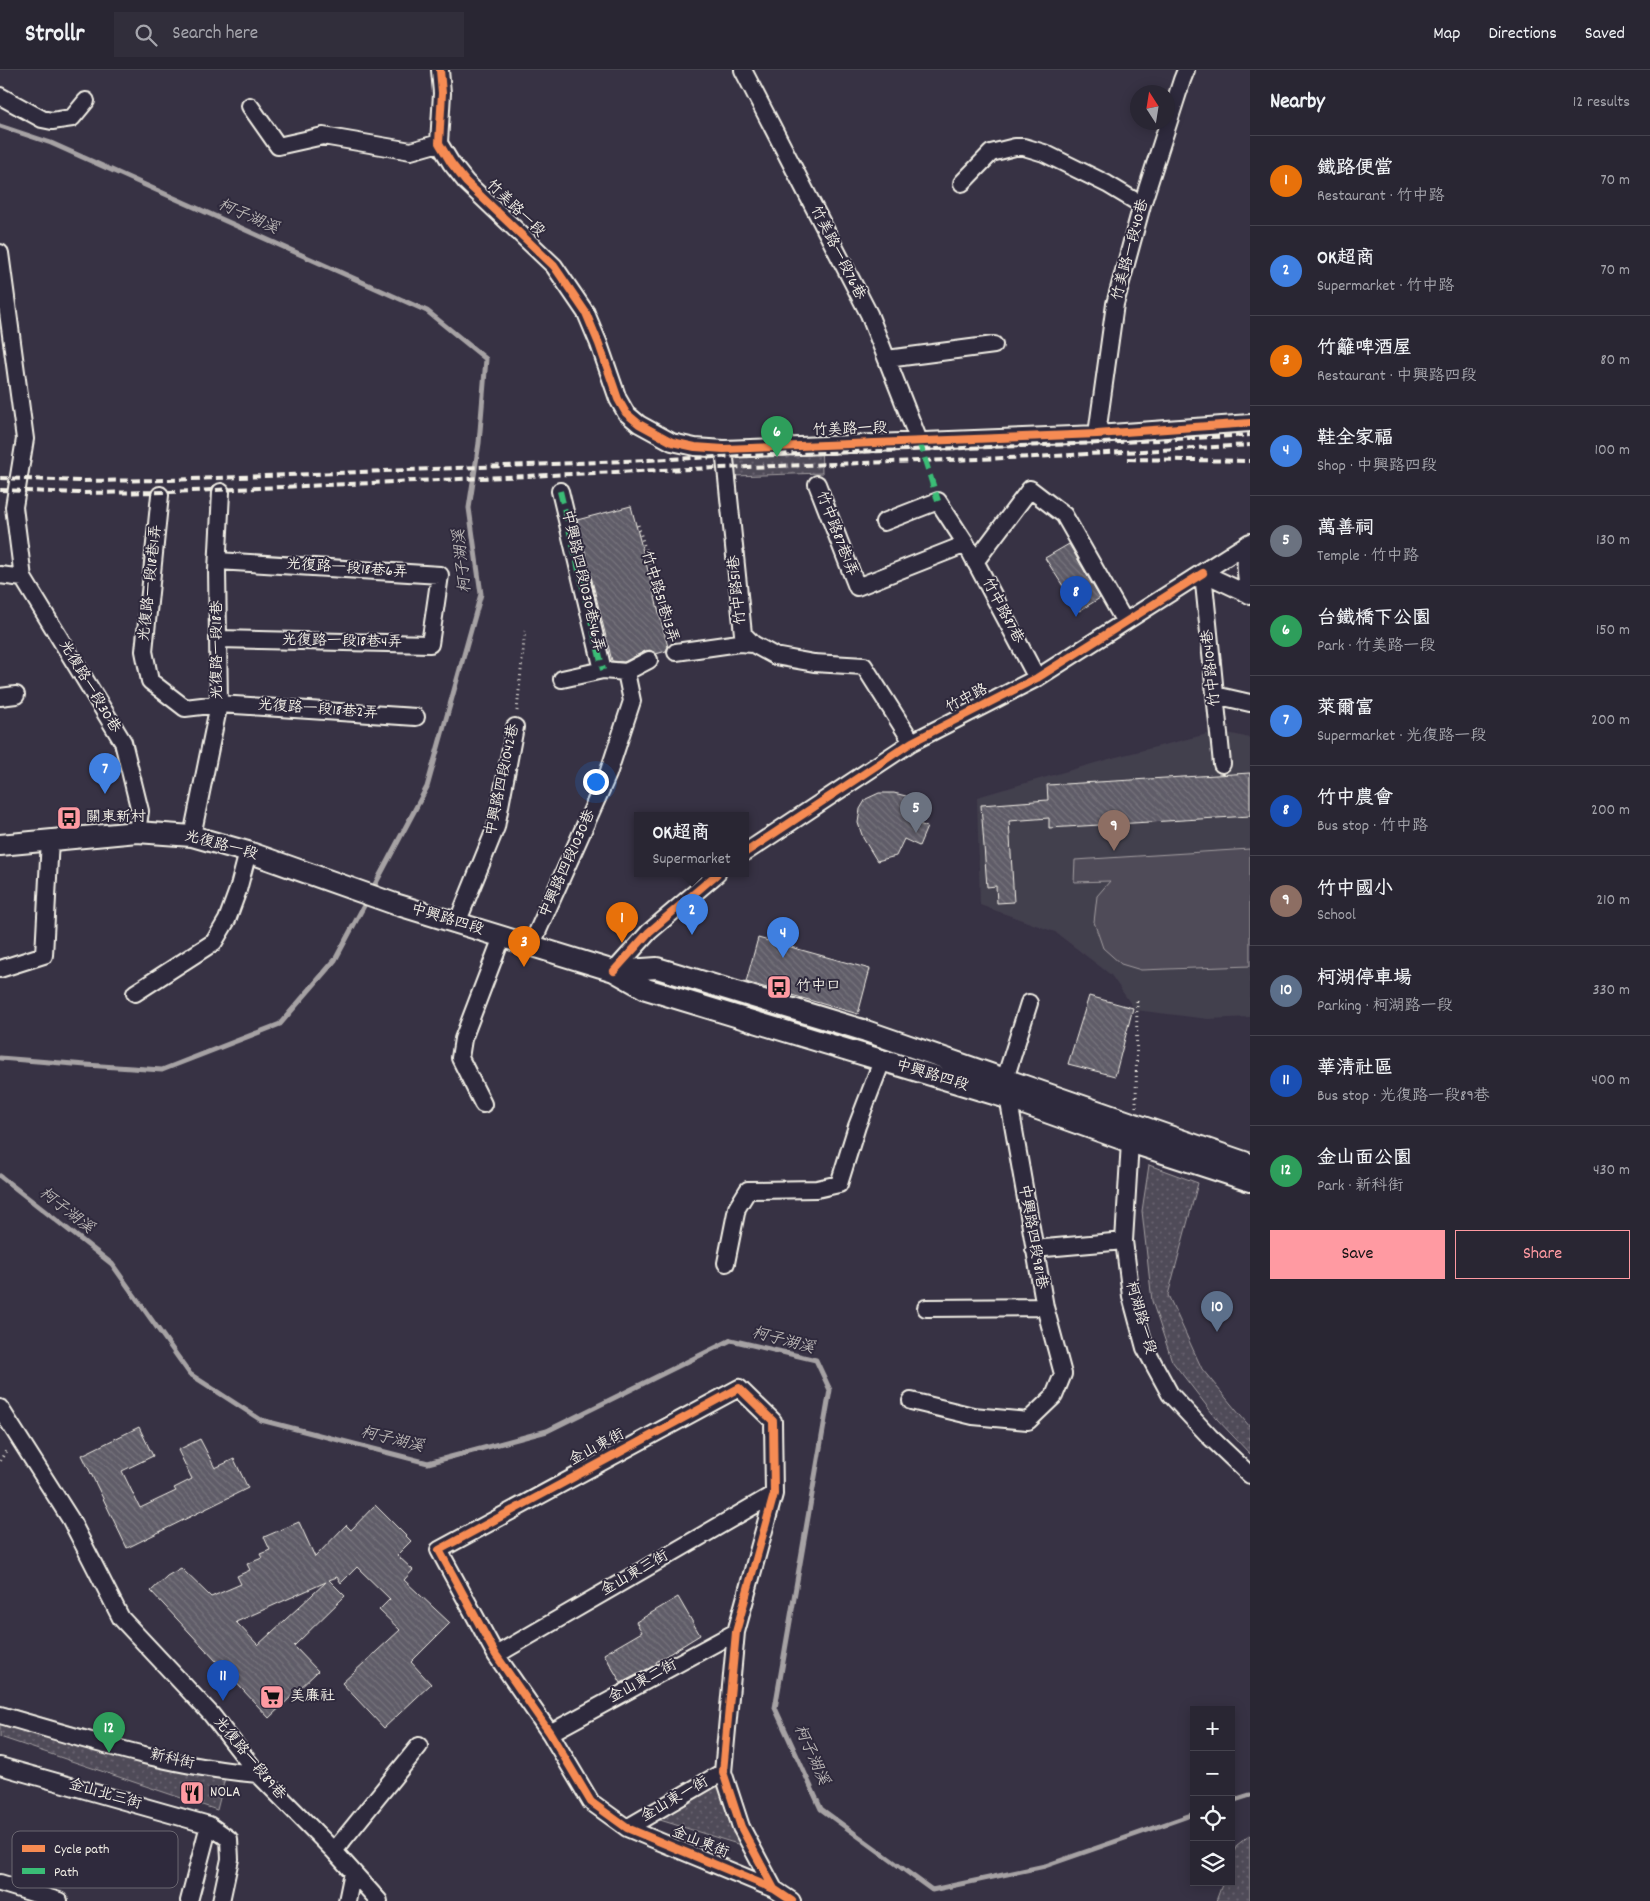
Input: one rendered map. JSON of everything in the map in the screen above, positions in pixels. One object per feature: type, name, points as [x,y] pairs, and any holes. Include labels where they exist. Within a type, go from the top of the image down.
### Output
[{"type":"main road","name":"光復路一段","points":[[0,845],[136,832],[192,836],[248,852],[394,904]]},
{"type":"main road","name":"中興路四段","points":[[394,904],[614,971],[646,989],[882,1061],[1006,1088]]},
{"type":"main road","name":"中興路四段","points":[[614,971],[657,968],[866,1032],[1006,1088],[1133,1134],[1250,1181]]},
{"type":"main road","name":"中興路四段","points":[[1133,1134],[1250,1164]]},
{"type":"street","points":[[250,106],[278,146],[323,136],[411,151],[439,143],[442,93],[440,70]]},
{"type":"street","name":"竹美路一段76巷","points":[[743,70],[869,314],[919,441]]},
{"type":"street","name":"竹美路一段40巷","points":[[1098,434],[1115,304],[1142,205],[1186,70]]},
{"type":"street","points":[[0,96],[42,119],[52,121],[72,118],[86,101]]},
{"type":"street","name":"竹美路一段","points":[[439,143],[451,163],[466,182],[554,266],[586,313],[600,344],[618,399],[626,413],[639,424],[672,442],[695,447],[724,449],[1098,434],[1250,423]]},
{"type":"street","points":[[962,183],[991,153],[1008,148],[1024,147],[1044,152],[1107,184],[1142,205]]},
{"type":"street","name":"光復路一段30巷","points":[[0,253],[25,439],[14,507],[23,578],[123,742],[140,811],[136,832]]},
{"type":"street","points":[[887,359],[994,345]]},
{"type":"street","name":"竹中路51巷","points":[[724,449],[743,634],[753,644],[775,656],[814,663],[864,666],[912,742]]},
{"type":"street","name":"竹中路87巷1弄","points":[[817,484],[857,587],[966,544]]},
{"type":"street","points":[[976,562],[1030,489],[1064,515],[1124,622]]},
{"type":"street","name":"中興路四段1030巷46弄","points":[[560,491],[603,670]]},
{"type":"street","name":"光復路一段18巷","points":[[192,836],[219,704],[218,561],[221,492]]},
{"type":"street","name":"光復路一段18巷1弄","points":[[160,495],[144,651],[150,681],[185,708],[219,704]]},
{"type":"street","name":"竹中路87巷","points":[[884,522],[938,501],[966,544],[1037,678]]},
{"type":"street","points":[[1250,543],[1246,553],[1245,566],[1250,595]]},
{"type":"street","name":"竹中路","points":[[749,850],[912,742],[1037,678],[1250,543]]},
{"type":"street","name":"光復路一段18巷6弄","points":[[218,561],[440,575],[436,610]]},
{"type":"street","points":[[1203,573],[1250,595]]},
{"type":"street","name":"竹中路104巷","points":[[1203,573],[1222,764]]},
{"type":"street","points":[[0,575],[23,578]]},
{"type":"street","name":"光復路一段18巷4弄","points":[[219,639],[430,644],[436,610]]},
{"type":"street","name":"竹中路51巷13弄","points":[[676,652],[740,643],[753,644]]},
{"type":"street","name":"竹中路51巷13弄","points":[[626,672],[650,660]]},
{"type":"street","points":[[562,679],[603,670],[626,672]]},
{"type":"street","name":"中興路四段1030巷","points":[[531,946],[608,774],[632,701],[626,672]]},
{"type":"street","points":[[0,697],[16,695]]},
{"type":"street","points":[[1215,695],[1250,703]]},
{"type":"street","name":"光復路一段18巷2弄","points":[[219,704],[416,717]]},
{"type":"street","name":"中興路四段1042巷","points":[[457,923],[496,827],[515,727]]},
{"type":"street","points":[[0,969],[44,955],[50,840]]},
{"type":"street","points":[[136,992],[214,942],[227,920],[236,898],[248,852]]},
{"type":"street","points":[[614,971],[649,932],[713,877]]},
{"type":"street","points":[[483,1104],[460,1058],[463,1039],[502,936]]},
{"type":"street","points":[[1006,1088],[1030,1003]]},
{"type":"street","points":[[859,1054],[866,1032]]},
{"type":"street","points":[[726,1263],[737,1208],[748,1190],[817,1189],[839,1184],[857,1126],[882,1061]]},
{"type":"street","name":"中興路四段981巷","points":[[911,1401],[973,1416],[1028,1421],[1054,1396],[1063,1374],[1045,1307],[1006,1088]]},
{"type":"street","name":"柯湖路一段","points":[[1133,1134],[1124,1241],[1131,1296],[1145,1348],[1170,1394],[1250,1476]]},
{"type":"street","points":[[1034,1249],[1124,1241]]},
{"type":"street","points":[[926,1308],[1045,1307]]},
{"type":"street","name":"金山東街","points":[[774,1889],[740,1827],[723,1772],[736,1632],[774,1494],[773,1421],[739,1388],[439,1550],[496,1655],[550,1733],[591,1802],[627,1828],[774,1889],[792,1901]]},
{"type":"street","name":"光復路一段89巷","points":[[0,1408],[71,1520],[121,1618],[211,1714],[258,1774],[334,1851],[379,1901]]},
{"type":"street","name":"金山東三街","points":[[496,1655],[774,1494]]},
{"type":"street","name":"金山東二街","points":[[550,1733],[736,1632]]},
{"type":"street","name":"新科街","points":[[0,1715],[172,1761],[222,1771],[258,1774]]},
{"type":"street","points":[[334,1851],[419,1746]]},
{"type":"street","name":"金山北三街","points":[[0,1766],[209,1824]]},
{"type":"street","name":"金山東一街","points":[[627,1828],[723,1772]]},
{"type":"street","points":[[188,1901],[209,1824],[229,1839],[230,1859],[221,1901]]},
{"type":"street","points":[[347,1901],[353,1872]]},
{"type":"street","points":[[0,1883],[12,1887]]},
{"type":"street","points":[[16,1888],[59,1901]]},
{"type":"path","points":[[1133,1134],[1137,997]]},
{"type":"shaded area","points":[[821,438],[822,473],[733,476],[732,441]]},
{"type":"shaded area","points":[[1219,731],[1250,738],[1250,1017],[1208,1019],[1135,1010],[1111,975],[1055,932],[980,905],[977,797],[1116,757]]},
{"type":"shaded area","points":[[1250,849],[1250,966],[1141,970],[1121,964],[1103,948],[1094,922],[1097,896],[1110,881],[1074,882],[1075,860]]},
{"type":"shaded area","points":[[1149,1165],[1198,1183],[1168,1295],[1202,1369],[1250,1427],[1250,1454],[1216,1418],[1172,1361],[1152,1301],[1142,1211]]},
{"type":"shaded area","points":[[0,1705],[227,1770],[217,1810],[0,1737]]},
{"type":"shaded area","points":[[720,1780],[744,1846],[660,1820]]},
{"type":"shaded area","points":[[1250,1835],[1250,1901],[1216,1901],[1222,1886],[1235,1886],[1235,1850],[1237,1845]]},
{"type":"building","points":[[631,506],[668,647],[666,651],[656,654],[650,650],[645,651],[624,662],[612,661],[577,520]]},
{"type":"building","points":[[1069,544],[1100,598],[1079,611],[1045,558]]},
{"type":"building","points":[[1250,773],[1250,816],[1049,828],[1049,818],[1009,821],[1014,902],[997,903],[996,886],[987,887],[981,805],[1048,800],[1047,785]]},
{"type":"building","points":[[879,793],[894,793],[906,796],[921,805],[912,821],[927,827],[919,846],[904,839],[896,856],[877,861],[863,838],[858,823],[860,809],[866,799]]},
{"type":"building","points":[[758,938],[870,969],[858,1014],[746,982]]},
{"type":"building","points":[[1089,996],[1133,1008],[1115,1076],[1068,1064]]},
{"type":"building","points":[[139,1427],[153,1456],[122,1471],[140,1508],[176,1491],[174,1488],[192,1479],[178,1450],[200,1439],[215,1468],[234,1459],[248,1488],[127,1548],[82,1455]]},
{"type":"building","points":[[375,1505],[411,1541],[397,1555],[413,1570],[404,1580],[450,1623],[411,1662],[431,1684],[384,1728],[342,1683],[400,1630],[379,1610],[390,1599],[357,1567],[341,1583],[337,1577],[329,1580],[345,1596],[294,1646],[318,1671],[269,1718],[151,1591],[167,1576],[181,1568],[211,1597],[241,1584],[237,1576],[250,1570],[247,1564],[262,1558],[260,1554],[270,1550],[264,1537],[299,1522],[315,1557],[346,1525],[351,1530]],"holes":[[[326,1582],[258,1645],[236,1622]]]},
{"type":"building","points":[[678,1597],[700,1635],[656,1662],[657,1664],[621,1683],[604,1654],[642,1632],[636,1622]]},
{"type":"waterway","name":"柯子湖溪","points":[[0,126],[51,143],[427,311],[486,359],[479,443],[469,508],[481,594],[427,787],[371,892]]},
{"type":"waterway","name":"柯子湖溪","points":[[0,1058],[162,1070],[280,1024],[335,960],[367,900]]},
{"type":"waterway","name":"柯子湖溪","points":[[0,1176],[112,1264],[190,1374],[261,1420],[428,1463],[547,1431],[731,1340],[816,1360],[830,1390],[775,1708],[821,1809],[932,1890],[1045,1866],[1190,1815]]},
{"type":"waterway","name":"柯子湖溪","points":[[1235,1800],[1250,1795]]},
{"type":"railway","points":[[0,478],[80,481],[169,480],[1102,443],[1250,435]]},
{"type":"railway","points":[[0,490],[79,493],[170,492],[661,470],[1035,457],[1250,445]]},
{"type":"railway","points":[[1128,459],[1250,461]]},
{"type":"marked path","points":[[919,441],[938,501]]},
{"type":"marked path","points":[[560,491],[603,670]]},
{"type":"cycle path","points":[[440,70],[442,93],[439,143],[451,163],[466,182],[554,266],[586,313],[618,399],[626,413],[639,424],[672,442],[695,447],[724,449],[1097,434],[1250,423]]},
{"type":"cycle path","points":[[749,850],[912,742],[1037,678],[1203,573]]},
{"type":"cycle path","points":[[614,971],[649,932],[713,877]]},
{"type":"cycle path","points":[[774,1889],[627,1828],[591,1802],[550,1733],[496,1655],[439,1550],[739,1388],[773,1421],[774,1494],[736,1632],[723,1772],[741,1827],[774,1889],[792,1901]]},
{"type":"place","name":"台鐵橋下公園","points":[[777,457]]},
{"type":"place","name":"竹中農會","points":[[1076,617]]},
{"type":"place","name":"萊爾富","points":[[105,794]]},
{"type":"place","name":"關東新村","points":[[69,818]]},
{"type":"place","name":"萬善祠","points":[[916,833]]},
{"type":"place","name":"竹中國小","points":[[1114,851]]},
{"type":"place","name":"OK超商","points":[[692,935]]},
{"type":"place","name":"鐵路便當","points":[[622,943]]},
{"type":"place","name":"鞋全家福","points":[[783,958]]},
{"type":"place","name":"竹籬啤酒屋","points":[[524,967]]},
{"type":"place","name":"竹中口","points":[[779,987]]},
{"type":"place","name":"柯湖停車場","points":[[1217,1332]]},
{"type":"place","name":"美廉社","points":[[272,1697]]},
{"type":"place","name":"華清社區","points":[[223,1701]]},
{"type":"place","name":"金山面公園","points":[[109,1753]]},
{"type":"place","name":"NOLA","points":[[192,1793]]}]
